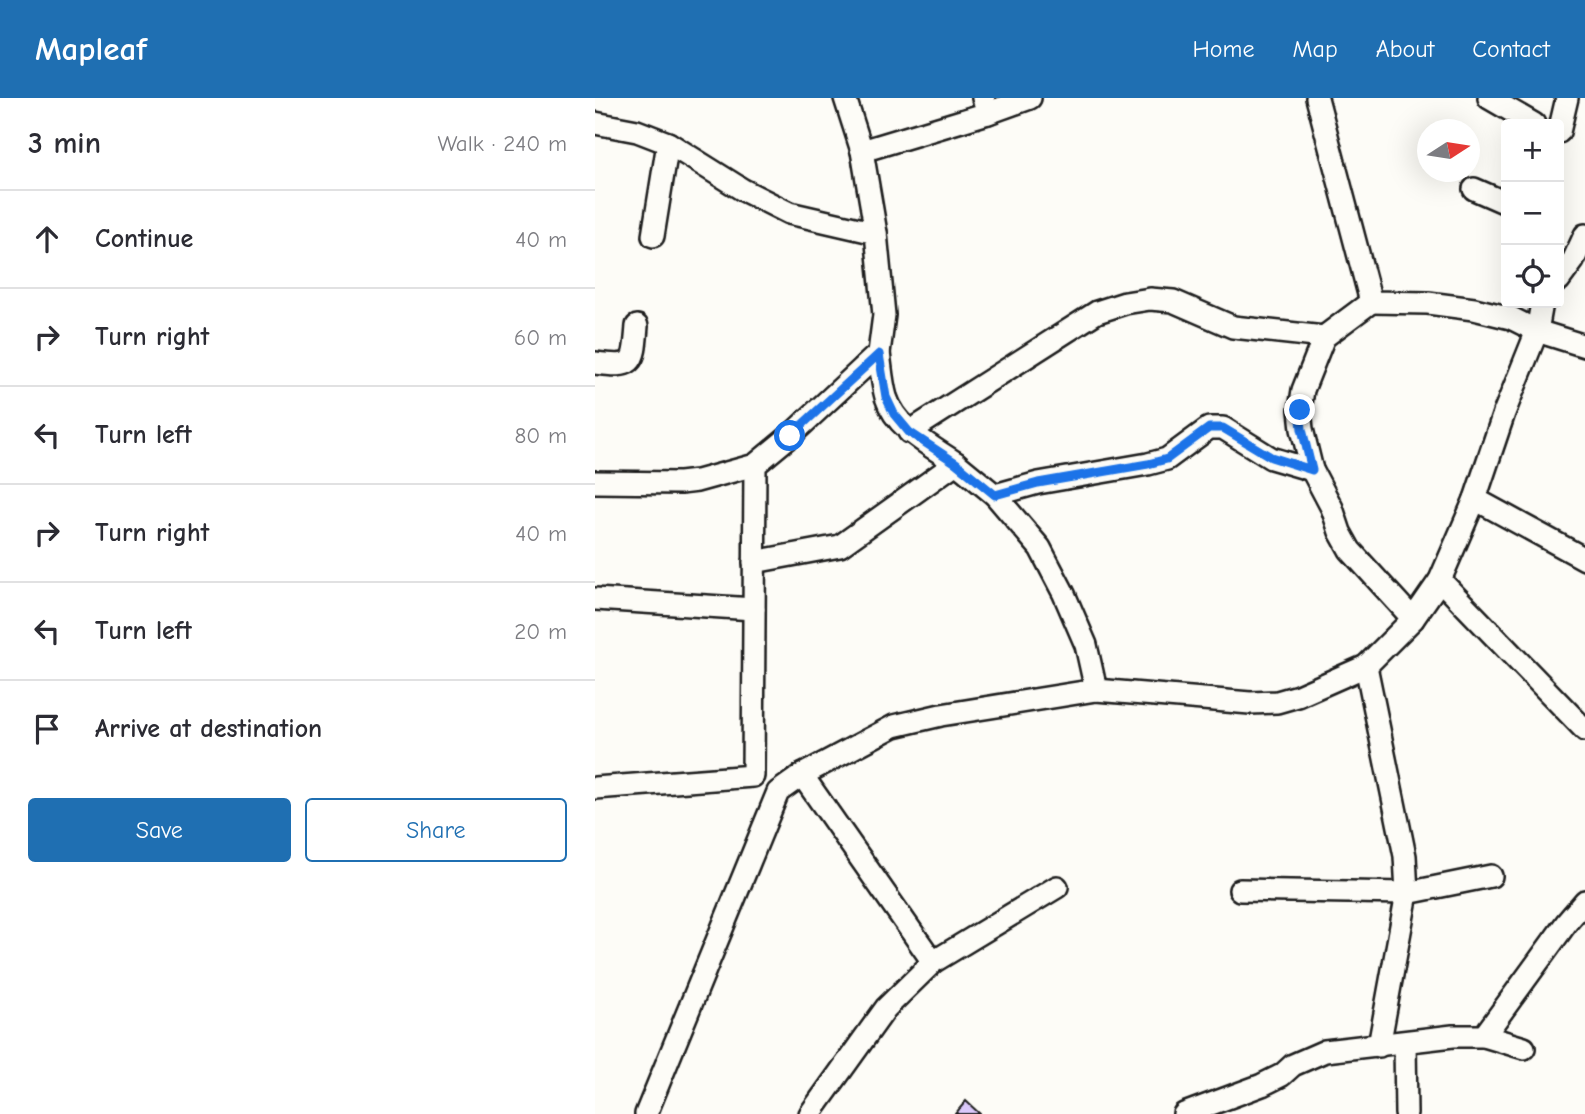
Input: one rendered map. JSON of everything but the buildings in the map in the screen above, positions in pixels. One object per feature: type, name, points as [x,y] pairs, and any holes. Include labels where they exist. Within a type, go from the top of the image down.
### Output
[{"type":"street","points":[[845,98],[862,151],[876,233],[884,315],[879,354],[886,397],[894,414],[909,432],[956,463],[995,495],[1039,548],[1064,594],[1086,645],[1096,690]]},
{"type":"street","points":[[862,151],[985,106],[1030,98]]},
{"type":"street","points":[[1317,98],[1371,302]]},
{"type":"street","points":[[1489,98],[1525,119]]},
{"type":"street","points":[[1562,119],[1567,98]]},
{"type":"street","points":[[595,123],[637,131],[668,143],[743,190],[789,213],[876,233]]},
{"type":"street","points":[[653,236],[668,143]]},
{"type":"street","points":[[1474,189],[1501,201]]},
{"type":"street","points":[[1564,273],[1585,235]]},
{"type":"street","points":[[909,432],[1097,312],[1125,303],[1150,299],[1173,301],[1233,327],[1324,337]]},
{"type":"street","points":[[1413,619],[1350,550],[1312,470],[1300,410],[1303,390],[1324,337],[1371,302],[1428,303],[1474,309],[1511,318],[1537,331],[1585,346]]},
{"type":"street","points":[[646,1114],[778,792],[802,775],[894,726],[941,715],[1096,690],[1249,703],[1277,702],[1298,696],[1366,666],[1413,619],[1440,580],[1475,499],[1504,413],[1537,331],[1541,308]]},
{"type":"street","points":[[595,363],[616,366],[628,364],[634,356],[637,326]]},
{"type":"street","points":[[595,482],[680,483],[755,465],[879,354]]},
{"type":"street","points":[[995,495],[1038,483],[1167,459],[1209,428],[1216,427],[1223,428],[1271,457],[1312,470]]},
{"type":"street","points":[[754,562],[840,546],[956,463]]},
{"type":"street","points":[[753,776],[755,465]]},
{"type":"street","points":[[1475,499],[1583,552]]},
{"type":"street","points":[[1440,580],[1585,730]]},
{"type":"street","points":[[595,599],[754,609]]},
{"type":"street","points":[[1366,666],[1405,856],[1407,892],[1379,1046]]},
{"type":"street","points":[[802,775],[933,962]]},
{"type":"street","points":[[595,788],[753,776],[778,792]]},
{"type":"street","points":[[1240,890],[1407,892],[1491,876]]},
{"type":"street","points":[[810,1114],[886,1008],[933,962],[1057,887]]},
{"type":"street","points":[[1484,1036],[1585,901]]},
{"type":"street","points":[[1184,1114],[1262,1085],[1308,1057],[1325,1051],[1453,1036],[1484,1036],[1524,1048]]},
{"type":"street","points":[[1405,1043],[1406,1114]]},
{"type":"route","points":[[790,436],[879,354],[886,397],[894,414],[909,432],[956,463],[995,495],[1038,483],[1167,459],[1209,428],[1216,427],[1247,441],[1271,457],[1312,470],[1300,410]]}]
